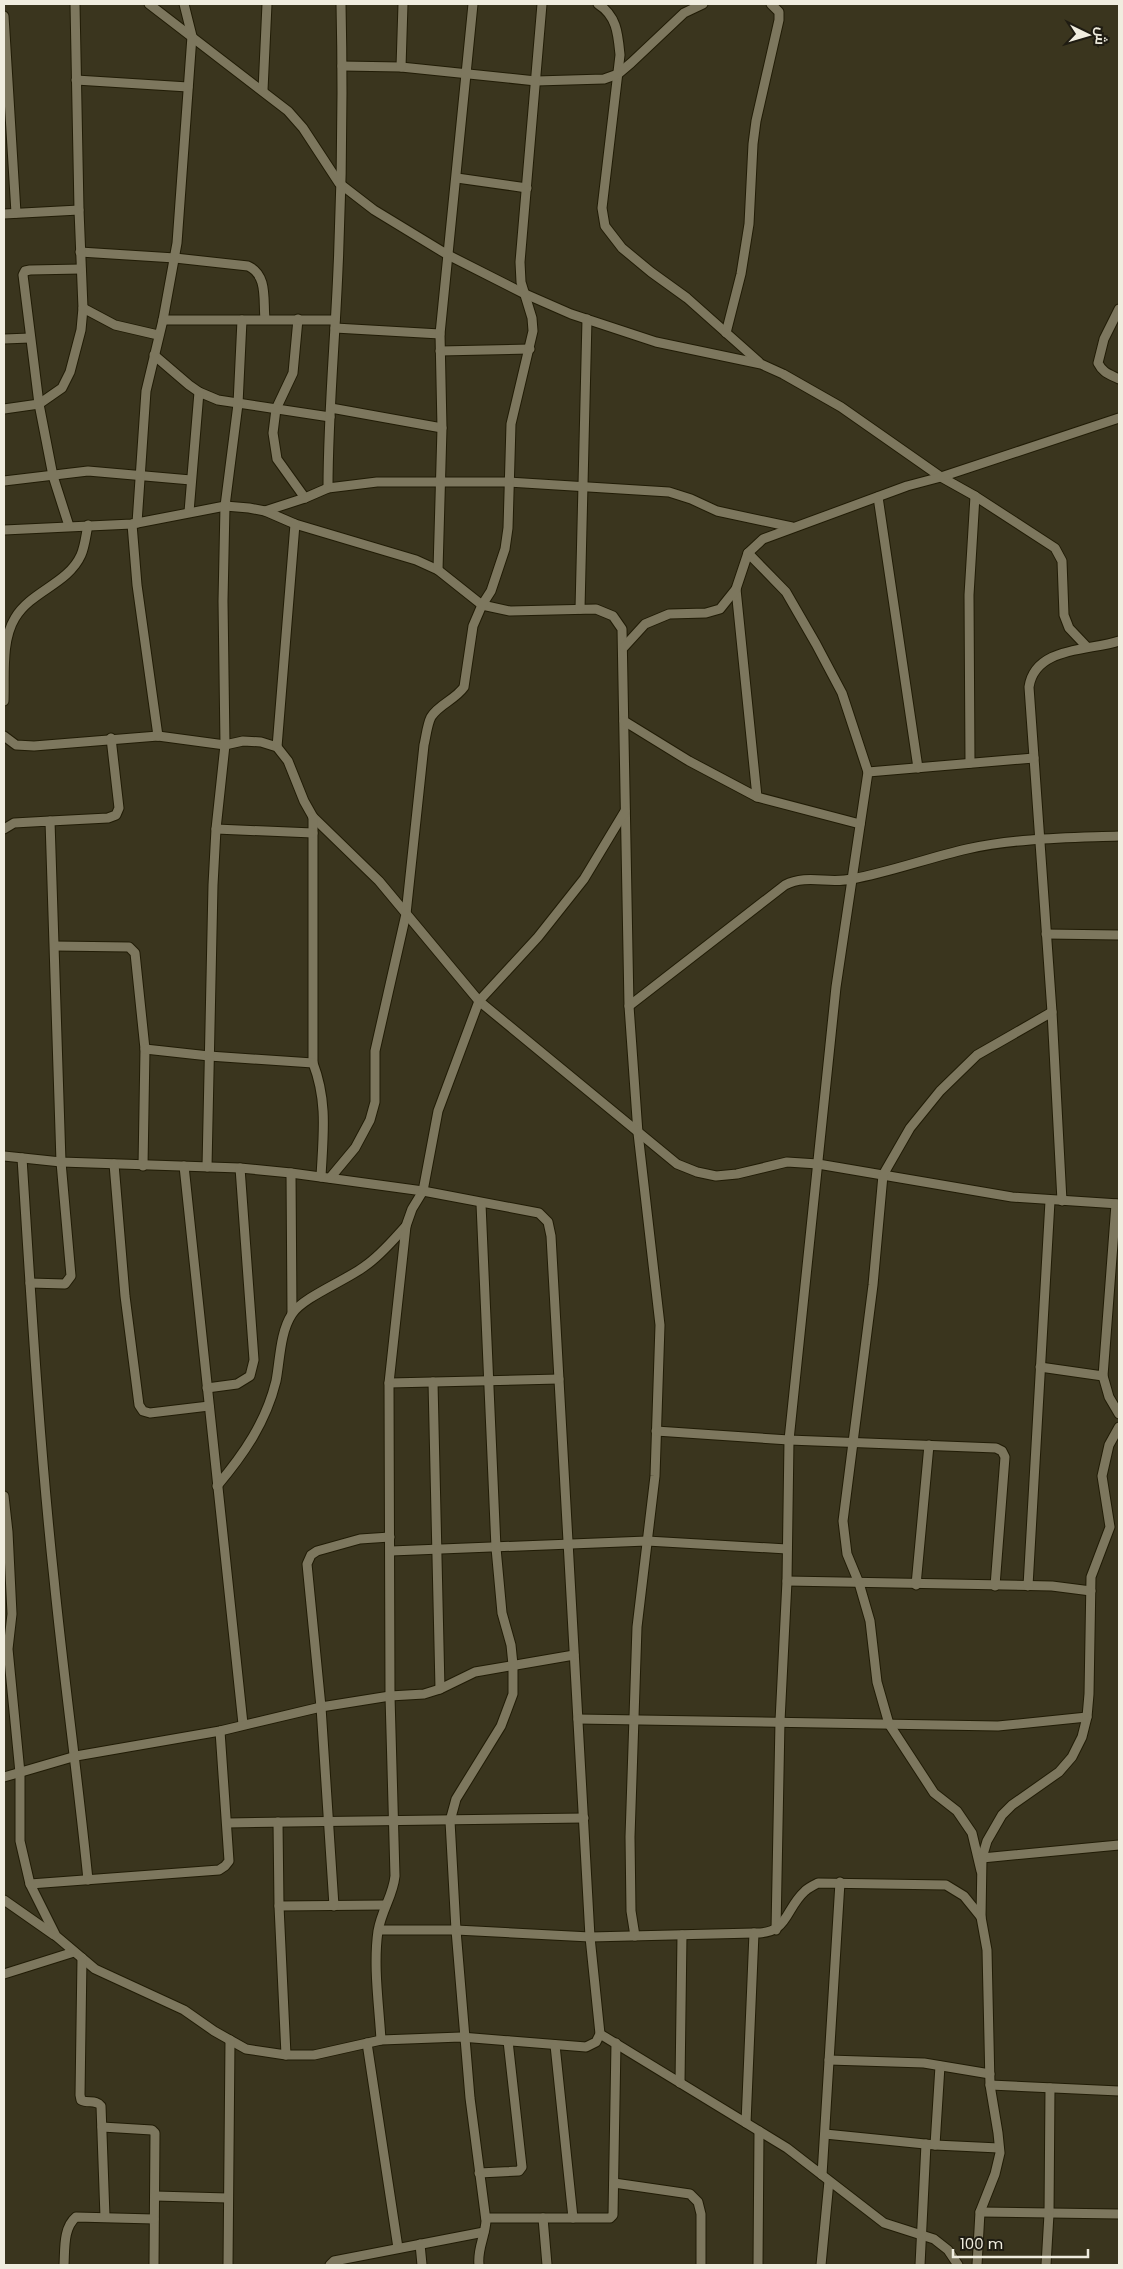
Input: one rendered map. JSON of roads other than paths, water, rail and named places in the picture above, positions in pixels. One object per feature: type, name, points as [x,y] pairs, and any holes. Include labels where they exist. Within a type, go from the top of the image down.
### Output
[{"type":"street","points":[[4,409],[39,404],[62,388],[70,372],[78,346],[83,308],[78,210],[75,4]]},
{"type":"street","points":[[149,4],[288,111],[303,128],[339,183],[374,210],[448,255],[523,293],[586,319],[656,342],[761,364]]},
{"type":"street","points":[[158,736],[137,584],[134,523],[140,474],[143,410],[175,258],[192,36],[184,4]]},
{"type":"street","points":[[263,90],[267,4]]},
{"type":"street","points":[[328,488],[339,244],[342,66],[341,4]]},
{"type":"street","points":[[400,67],[403,4]]},
{"type":"street","points":[[438,570],[442,428],[440,334],[473,4]]},
{"type":"street","points":[[325,1177],[355,1148],[375,1102],[377,1044],[406,914],[424,745],[430,719],[438,709],[459,694],[464,688],[472,626],[482,605],[492,592],[505,549],[508,528],[508,482],[513,408],[530,349],[533,331],[532,318],[523,293],[520,262],[542,4]]},
{"type":"street","points":[[598,4],[613,18],[618,32],[620,55],[602,208],[605,226],[612,237],[622,248],[651,272],[687,298],[761,364],[841,407],[941,477],[976,496],[1055,548],[1062,561],[1064,615],[1069,628],[1087,647]]},
{"type":"street","points":[[342,66],[400,67],[536,81],[590,81],[604,79],[618,74],[684,13],[703,4]]},
{"type":"street","points":[[726,333],[741,274],[749,224],[756,121],[779,20],[779,12],[771,4]]},
{"type":"street","points":[[4,16],[16,213]]},
{"type":"street","points":[[76,80],[188,87]]},
{"type":"street","points":[[4,176],[14,176]]},
{"type":"street","points":[[456,178],[527,188]]},
{"type":"street","points":[[4,214],[78,210]]},
{"type":"street","points":[[80,252],[175,258],[248,266],[257,270],[262,277],[265,319]]},
{"type":"street","points":[[68,526],[53,476],[39,404],[23,276],[25,270],[80,269]]},
{"type":"street","points":[[83,308],[115,325],[158,335]]},
{"type":"street","points":[[1119,309],[1104,339],[1098,363],[1107,374],[1119,379]]},
{"type":"street","points":[[163,320],[298,319],[440,334]]},
{"type":"street","points":[[298,319],[293,374],[276,409],[273,433],[277,459],[305,498]]},
{"type":"street","points":[[580,609],[586,319]]},
{"type":"street","points":[[207,1167],[216,829],[225,745],[223,601],[225,506],[238,404],[242,320]]},
{"type":"street","points":[[4,340],[30,338]]},
{"type":"street","points":[[440,350],[530,349]]},
{"type":"street","points":[[154,355],[199,392],[218,400],[276,409],[330,413],[442,428]]},
{"type":"street","points":[[188,512],[199,392]]},
{"type":"street","points":[[624,647],[645,624],[669,614],[706,613],[720,609],[736,589],[748,553],[763,539],[907,486],[941,477],[1119,418]]},
{"type":"street","points":[[4,481],[88,471],[192,480]]},
{"type":"street","points":[[265,510],[305,498],[328,488],[377,482],[508,482],[669,492],[681,495],[717,511],[793,527]]},
{"type":"street","points":[[970,763],[969,595],[976,496]]},
{"type":"street","points":[[878,498],[918,768]]},
{"type":"street","points":[[4,530],[134,523],[225,506],[265,510],[295,524],[416,560],[438,570],[482,605],[510,611],[596,609],[613,616],[622,629],[624,647],[629,1006],[638,1133],[660,1325],[655,1476],[637,1627],[630,1837],[631,1911],[635,1936]]},
{"type":"street","points":[[277,748],[295,524]]},
{"type":"street","points":[[4,700],[6,639],[14,618],[26,604],[72,570],[82,554],[88,525]]},
{"type":"street","points":[[748,553],[786,592],[816,644],[842,693],[868,772],[836,988],[789,1440],[787,1581],[780,1722],[776,1930]]},
{"type":"street","points":[[736,589],[757,797]]},
{"type":"street","points":[[1062,1201],[1052,1012],[1028,687],[1030,678],[1046,662],[1062,653],[1119,641]]},
{"type":"street","points":[[624,721],[689,761],[757,797],[860,824]]},
{"type":"street","points":[[4,736],[16,745],[34,746],[111,738],[158,736],[225,745],[252,741],[277,748],[288,761],[304,801],[313,817],[379,881],[479,1002],[638,1133],[678,1164],[697,1172],[716,1176],[737,1174],[787,1162],[818,1164],[1012,1197],[1117,1204],[1103,1376],[1109,1397],[1119,1414]]},
{"type":"street","points":[[4,829],[14,823],[108,818],[116,815],[119,808],[111,738]]},
{"type":"street","points":[[868,772],[1034,758]]},
{"type":"street","points":[[292,1313],[302,1304],[365,1267],[406,1226],[423,1191],[438,1111],[479,1002],[538,937],[584,879],[626,811]]},
{"type":"street","points":[[313,817],[313,1063],[321,1083],[324,1110],[325,1177]]},
{"type":"street","points":[[30,1283],[65,1284],[71,1276],[61,1162],[50,821]]},
{"type":"street","points":[[216,829],[313,833]]},
{"type":"street","points":[[629,1006],[784,885],[796,880],[832,882],[853,879],[968,849],[1039,840],[1119,836]]},
{"type":"street","points":[[1046,934],[1119,935]]},
{"type":"street","points":[[55,946],[129,947],[135,953],[145,1049],[143,1166]]},
{"type":"street","points":[[981,1871],[972,1833],[957,1811],[934,1793],[888,1724],[877,1682],[870,1621],[859,1583],[846,1554],[843,1521],[873,1285],[883,1175],[910,1128],[940,1091],[977,1055],[1052,1012]]},
{"type":"street","points":[[145,1049],[209,1056],[313,1063]]},
{"type":"street","points":[[4,1156],[61,1162],[240,1168],[325,1177],[423,1191],[481,1204],[539,1213],[548,1222],[551,1236],[590,1937],[600,2034],[596,2042],[586,2047],[465,2037],[381,2040],[314,2055],[286,2055],[246,2049],[184,2010],[95,1969],[56,1936],[4,1900]]},
{"type":"street","points":[[22,1158],[54,1580],[76,1756],[88,1880]]},
{"type":"street","points":[[114,1164],[125,1296],[139,1405],[143,1411],[150,1413],[208,1406]]},
{"type":"street","points":[[184,1166],[243,1724]]},
{"type":"street","points":[[207,1388],[237,1384],[250,1376],[254,1360],[240,1168]]},
{"type":"street","points":[[217,1486],[243,1455],[262,1422],[275,1383],[286,1327],[292,1313],[291,1173]]},
{"type":"street","points":[[1028,1586],[1050,1201]]},
{"type":"street","points":[[478,2265],[478,2250],[486,2218],[479,2173],[465,2037],[456,1930],[450,1821],[456,1799],[501,1726],[513,1694],[511,1645],[502,1613],[496,1548],[481,1204]]},
{"type":"street","points":[[381,2040],[376,1964],[378,1930],[384,1905],[393,1892],[395,1876],[390,1696],[389,1383],[406,1226]]},
{"type":"street","points":[[1040,1367],[1103,1376]]},
{"type":"street","points":[[389,1383],[559,1379]]},
{"type":"street","points":[[432,1382],[440,1689]]},
{"type":"street","points":[[978,2265],[980,2212],[995,2174],[999,2148],[990,2085],[987,1950],[981,1917],[982,1858],[986,1841],[1002,1815],[1012,1804],[1059,1772],[1072,1757],[1082,1738],[1087,1717],[1091,1591],[1095,1565],[1110,1527],[1110,1516],[1103,1483],[1104,1460],[1108,1445],[1119,1427]]},
{"type":"street","points":[[656,1431],[789,1440],[996,1448],[1002,1451],[1004,1457],[995,1586]]},
{"type":"street","points":[[916,1585],[929,1445]]},
{"type":"street","points":[[4,1496],[12,1614],[8,1649],[20,1773],[20,1841],[30,1884],[56,1936]]},
{"type":"street","points":[[334,1906],[321,1707],[307,1564],[311,1555],[317,1551],[360,1539],[390,1536]]},
{"type":"street","points":[[391,1551],[436,1551],[647,1541],[787,1549]]},
{"type":"street","points":[[787,1581],[916,1585],[1052,1586],[1091,1591]]},
{"type":"street","points":[[4,1777],[76,1756],[220,1731],[321,1707],[390,1696],[424,1694],[440,1689],[475,1672],[574,1655]]},
{"type":"street","points":[[578,1718],[998,1726],[1087,1717]]},
{"type":"street","points":[[30,1884],[219,1870],[225,1866],[229,1861],[220,1731]]},
{"type":"street","points":[[227,1823],[584,1818]]},
{"type":"street","points":[[278,1822],[279,1906],[286,2055]]},
{"type":"street","points":[[982,1858],[1119,1844]]},
{"type":"street","points":[[821,2265],[826,2178],[824,2134],[840,1882]]},
{"type":"street","points":[[378,1930],[456,1930],[590,1937],[767,1934],[776,1930],[805,1891],[818,1883],[840,1882],[946,1884],[964,1896],[981,1917]]},
{"type":"street","points":[[279,1906],[384,1905]]},
{"type":"street","points":[[746,2123],[754,1933]]},
{"type":"street","points":[[680,2082],[682,1935]]},
{"type":"street","points":[[4,1974],[74,1952]]},
{"type":"street","points":[[82,1958],[80,2095],[84,2102],[96,2102],[102,2106],[105,2217]]},
{"type":"street","points":[[600,2034],[786,2148],[884,2223],[934,2239],[948,2250],[958,2265]]},
{"type":"street","points":[[228,2265],[230,2040]]},
{"type":"street","points":[[479,2173],[519,2171],[522,2167],[508,2041]]},
{"type":"street","points":[[367,2043],[398,2248]]},
{"type":"street","points":[[486,2218],[612,2217],[616,2044]]},
{"type":"street","points":[[555,2045],[573,2218]]},
{"type":"street","points":[[829,2060],[924,2063],[990,2074]]},
{"type":"street","points":[[920,2265],[940,2066]]},
{"type":"street","points":[[990,2085],[1119,2091]]},
{"type":"street","points":[[1046,2265],[1049,2214],[1050,2088]]},
{"type":"street","points":[[102,2127],[152,2130],[155,2133],[154,2265]]},
{"type":"street","points":[[758,2265],[759,2131]]},
{"type":"street","points":[[824,2134],[999,2148]]},
{"type":"street","points":[[614,2183],[690,2194],[698,2202],[701,2214],[701,2265]]},
{"type":"street","points":[[155,2196],[228,2198]]},
{"type":"street","points":[[980,2212],[1119,2214]]},
{"type":"street","points":[[64,2265],[67,2229],[70,2222],[76,2217],[154,2218]]},
{"type":"street","points":[[543,2218],[547,2265]]},
{"type":"street","points":[[330,2265],[334,2261],[484,2232]]},
{"type":"street","points":[[420,2244],[422,2265]]}]
